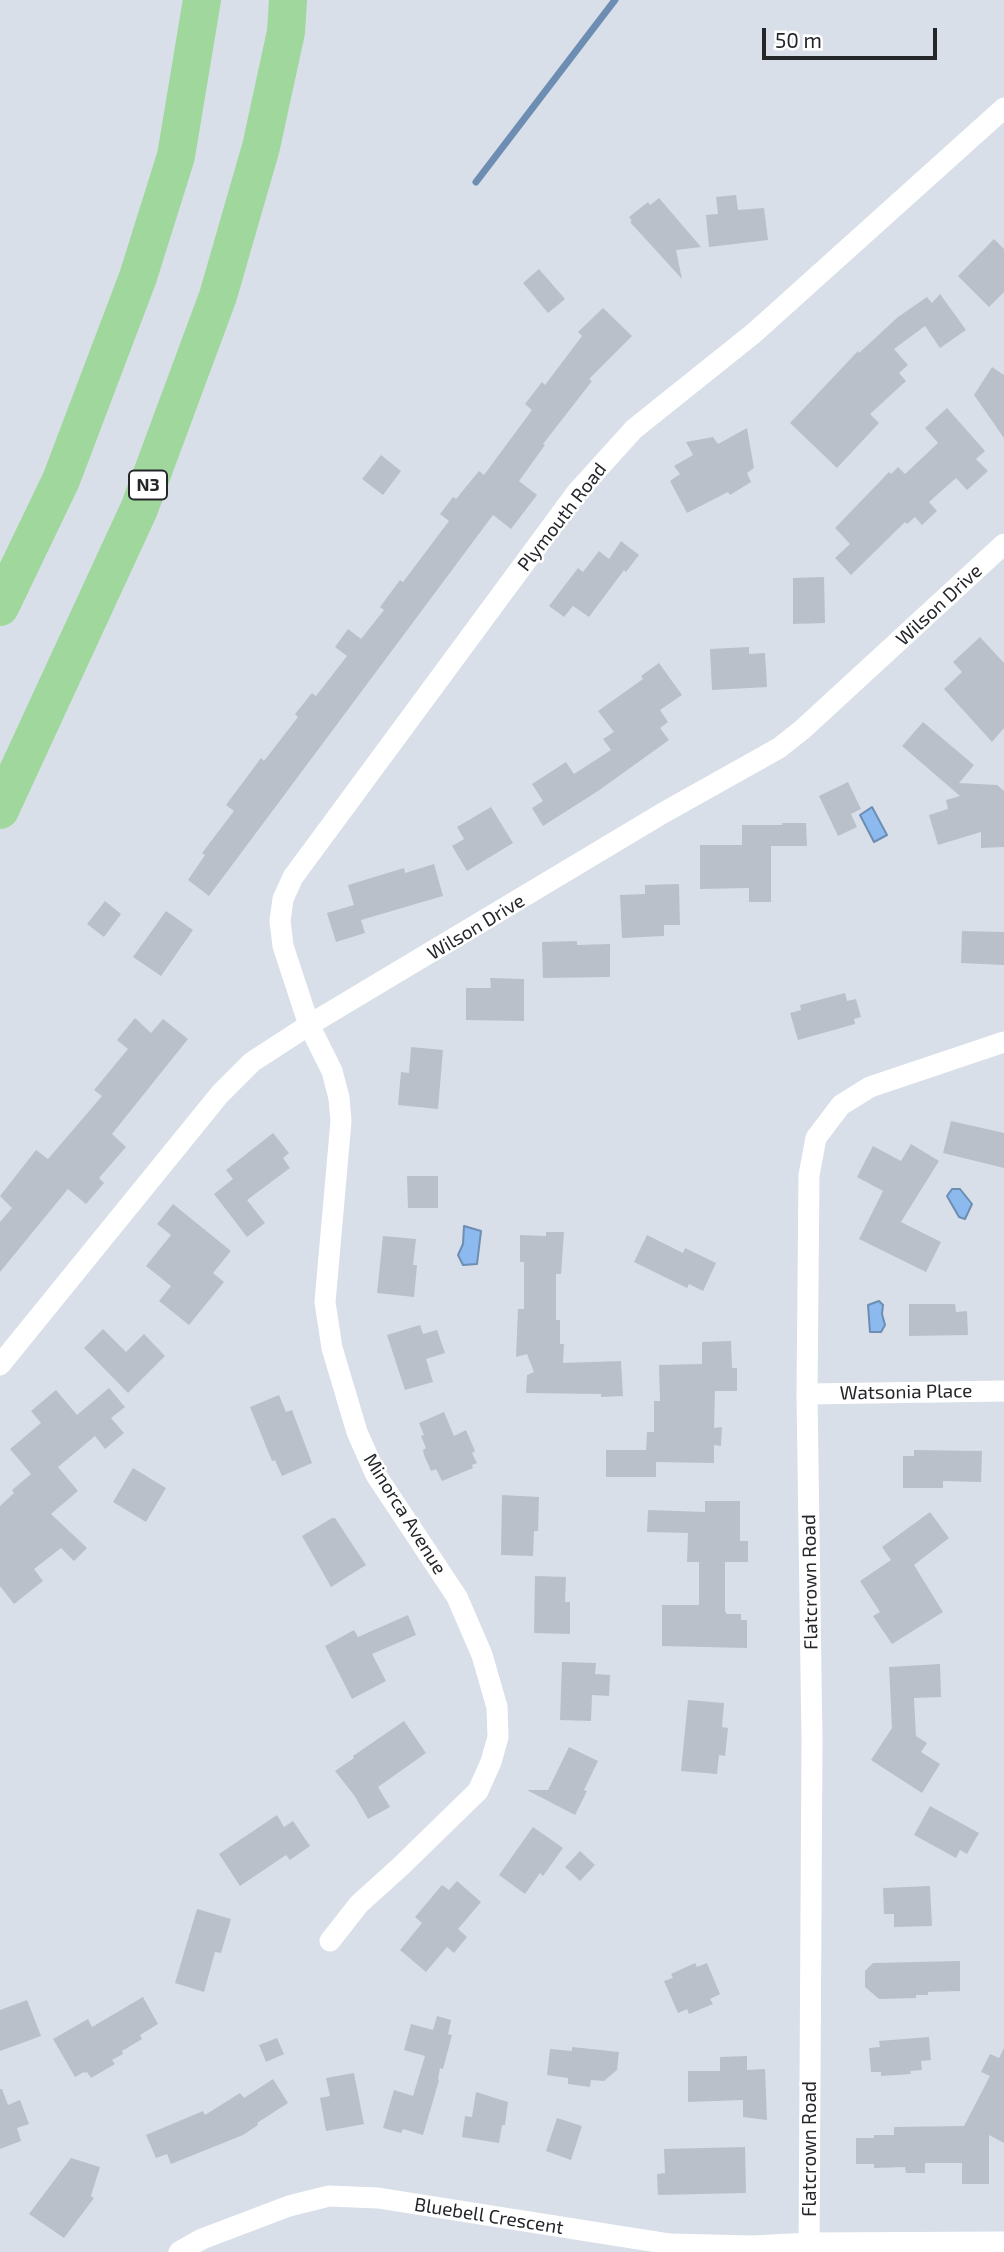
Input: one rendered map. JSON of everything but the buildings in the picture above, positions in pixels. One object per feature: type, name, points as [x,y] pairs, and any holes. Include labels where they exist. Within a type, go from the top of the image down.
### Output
[{"type":"highway","points":[[176,156],[185,0]]},
{"type":"highway","points":[[0,607],[61,480],[138,277],[176,156],[202,0]]},
{"type":"highway","name":"N3","points":[[0,810],[139,509],[218,296],[261,147],[286,32],[288,0]]},
{"type":"street","name":"Plymouth Road","points":[[309,1025],[283,946],[280,921],[283,899],[293,877],[577,492],[634,429],[754,333],[1004,108]]},
{"type":"street","name":"Wilson Drive","points":[[0,1365],[220,1094],[252,1062],[309,1025],[663,813],[779,748],[1004,544]]},
{"type":"street","name":"Minorca Avenue","points":[[309,1025],[332,1071],[339,1098],[341,1121],[325,1301],[332,1348],[357,1432],[376,1475],[457,1597],[482,1655],[497,1707],[498,1737],[491,1762],[478,1791],[359,1904],[330,1941]]},
{"type":"street","name":"Flatcrown Road","points":[[809,2248],[812,1741],[807,1394],[809,1175],[817,1138],[841,1105],[870,1087],[1004,1042]]},
{"type":"street","name":"Watsonia Place","points":[[807,1394],[1004,1391]]},
{"type":"street","name":"Bluebell Crescent","points":[[180,2252],[202,2239],[276,2210],[329,2196],[378,2198],[670,2244],[809,2248],[1004,2242]]},
{"type":"water","points":[[872,807],[887,835],[874,842],[860,815]]},
{"type":"water","points":[[952,1189],[960,1189],[972,1204],[965,1219],[959,1217],[947,1196]]},
{"type":"water","points":[[464,1226],[481,1231],[477,1264],[463,1265],[458,1255],[463,1244]]},
{"type":"water","points":[[879,1301],[883,1305],[885,1325],[881,1332],[870,1332],[868,1305]]},
{"type":"waterway","points":[[476,182],[615,0]]}]
